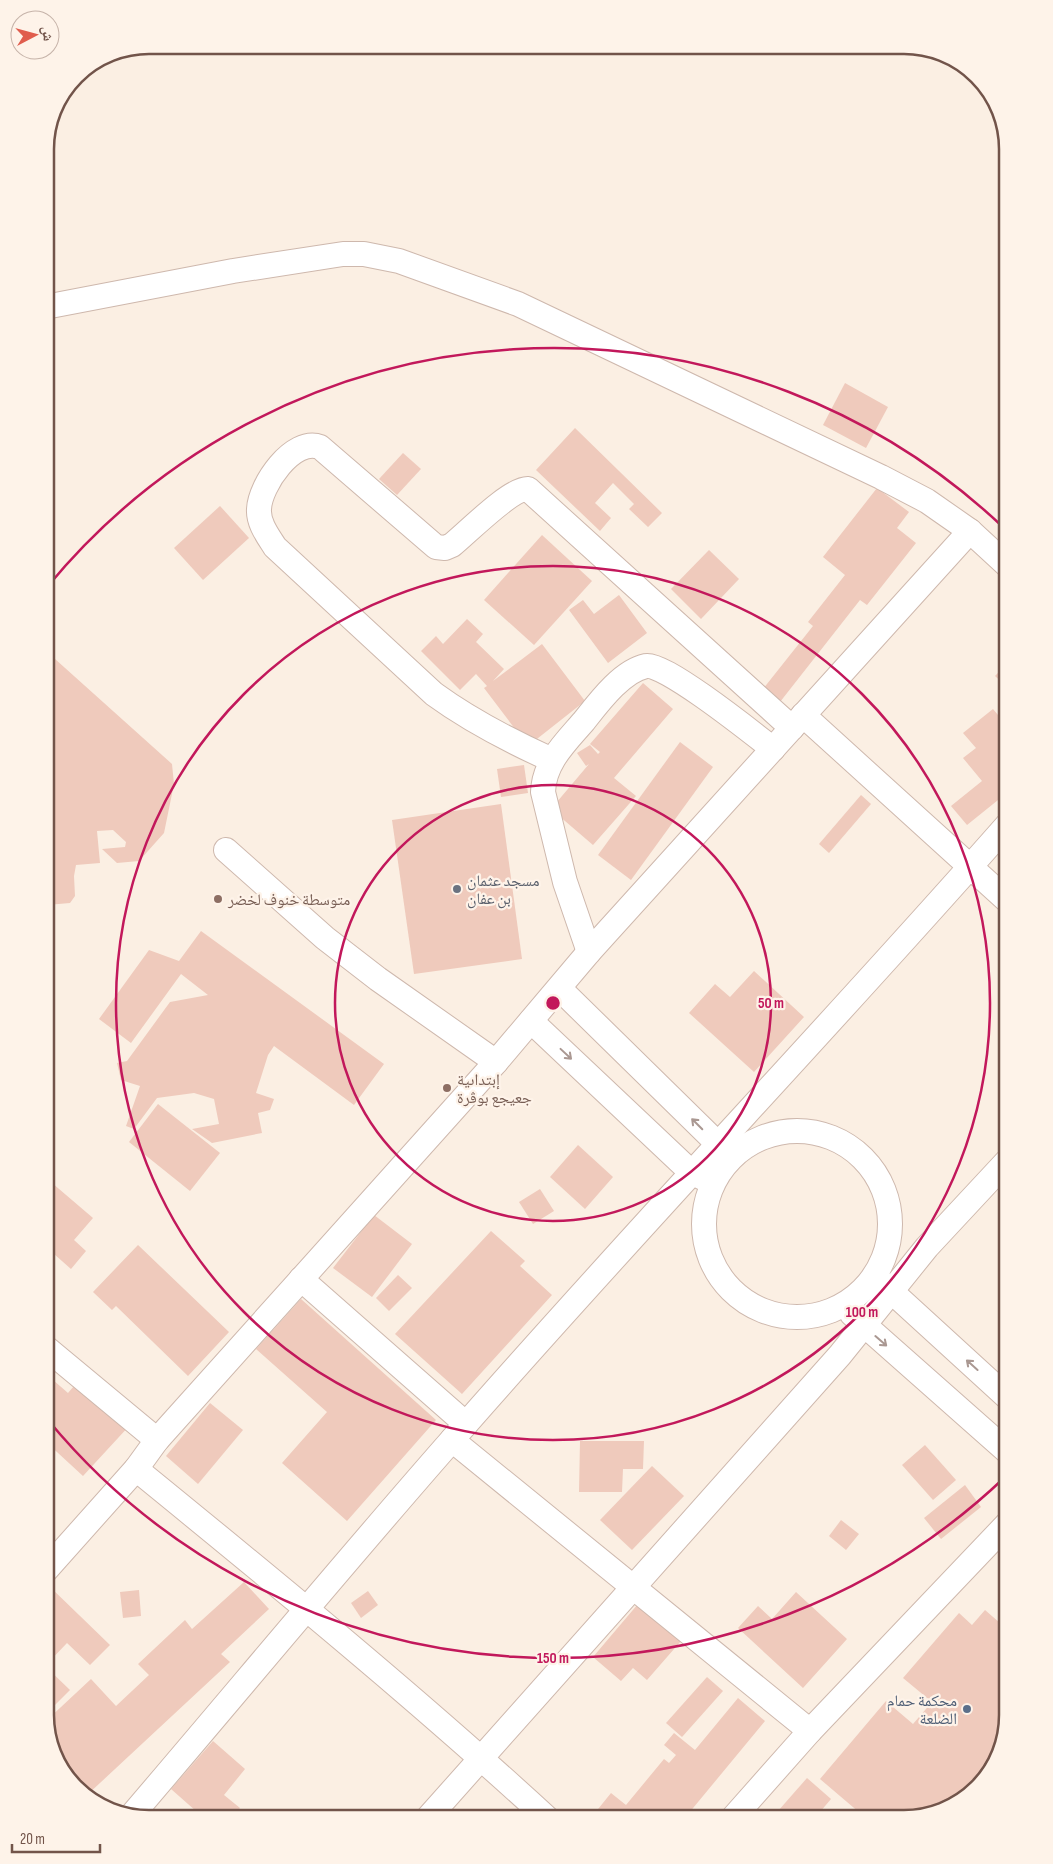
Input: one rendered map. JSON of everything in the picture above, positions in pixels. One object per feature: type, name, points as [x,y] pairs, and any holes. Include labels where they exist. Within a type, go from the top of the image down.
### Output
[{"type":"street","points":[[54,305],[232,271],[343,254],[364,254],[399,261],[518,304],[881,477],[927,501],[970,531],[999,558]]},
{"type":"street","points":[[552,760],[502,737],[434,694],[275,547],[261,523],[260,500],[266,483],[292,454],[307,446],[320,447],[436,547],[441,548],[452,545],[508,497],[520,490],[528,489],[999,893]]},
{"type":"street","points":[[54,1561],[136,1469],[157,1440],[496,1062],[560,989],[589,952],[970,531]]},
{"type":"street","points":[[589,952],[565,882],[543,792],[543,780],[552,760],[605,695],[636,670],[649,665],[703,697],[773,749]]},
{"type":"street","points":[[999,834],[772,1088],[726,1149],[722,1168],[713,1183],[705,1206],[704,1231],[709,1254],[720,1276],[736,1294],[756,1308],[779,1316],[803,1317],[846,1308],[883,1284],[927,1247],[999,1170]]},
{"type":"street","points":[[226,850],[325,938],[378,979],[496,1062]]},
{"type":"street","points":[[560,989],[726,1149]]},
{"type":"street","points":[[531,1021],[691,1172],[713,1183]]},
{"type":"street","points":[[137,1809],[459,1432],[691,1172],[726,1149],[782,1131],[809,1130],[835,1138],[858,1152],[876,1173],[888,1197],[891,1224],[883,1284],[862,1325],[840,1355],[435,1810]]},
{"type":"street","points":[[302,1279],[459,1432],[634,1586],[810,1731]]},
{"type":"street","points":[[883,1284],[999,1390]]},
{"type":"street","points":[[846,1308],[862,1325],[999,1444]]},
{"type":"street","points":[[54,1355],[157,1440]]},
{"type":"street","points":[[136,1469],[307,1609],[481,1758],[538,1810]]},
{"type":"street","points":[[740,1810],[810,1731],[999,1532]]},
{"type":"building","points":[[845,383],[888,407],[866,448],[823,425]]},
{"type":"building","points":[[575,428],[662,513],[648,527],[629,509],[634,504],[613,483],[595,503],[611,518],[600,531],[536,470]]},
{"type":"building","points":[[403,453],[421,469],[397,495],[379,479]]},
{"type":"building","points":[[877,488],[909,512],[897,528],[916,543],[867,605],[860,600],[780,702],[763,689],[813,626],[808,622],[845,575],[823,557]]},
{"type":"building","points":[[220,506],[249,538],[203,580],[174,548]]},
{"type":"building","points":[[542,535],[592,581],[534,645],[484,600]]},
{"type":"building","points":[[709,550],[739,579],[701,619],[671,589]]},
{"type":"building","points":[[619,595],[647,633],[608,663],[569,610],[583,600],[594,614]]},
{"type":"building","points":[[467,619],[483,634],[476,642],[504,669],[493,681],[542,644],[585,701],[528,746],[484,688],[487,686],[476,674],[460,690],[421,651],[436,636],[443,644]]},
{"type":"building","points":[[54,658],[172,764],[174,784],[164,833],[139,861],[117,863],[102,849],[125,847],[126,842],[113,830],[97,831],[100,863],[76,865],[74,876],[75,896],[70,903],[54,904]]},
{"type":"building","points":[[999,672],[999,680],[995,676]]},
{"type":"building","points":[[643,683],[673,709],[614,778],[636,796],[593,845],[551,809],[589,764],[586,766],[577,753],[590,745],[598,754],[600,752],[590,744]]},
{"type":"building","points":[[993,709],[999,716],[999,799],[967,825],[951,806],[982,781],[963,758],[976,748],[963,733]]},
{"type":"building","points":[[680,742],[713,767],[631,880],[598,855]]},
{"type":"building","points":[[524,765],[528,793],[501,797],[497,769]]},
{"type":"building","points":[[861,795],[871,804],[829,853],[819,844]]},
{"type":"building","name":"مسجد عثمان بن عفان","points":[[501,804],[522,959],[414,974],[392,820]]},
{"type":"building","points":[[201,931],[384,1064],[354,1105],[274,1046],[268,1055],[256,1093],[274,1099],[270,1110],[258,1113],[262,1133],[212,1143],[192,1129],[219,1124],[214,1099],[194,1093],[157,1098],[134,1129],[126,1126],[140,1086],[121,1080],[117,1063],[127,1061],[170,1002],[208,995],[181,974],[131,1043],[99,1019],[149,950],[179,961]]},
{"type":"building","points":[[754,971],[804,1017],[754,1072],[689,1013],[715,984],[730,997]]},
{"type":"building","points":[[158,1104],[220,1153],[190,1191],[129,1142]]},
{"type":"building","points":[[578,1145],[613,1177],[585,1209],[550,1177]]},
{"type":"building","points":[[54,1185],[93,1218],[74,1240],[86,1251],[71,1269],[54,1254]]},
{"type":"building","points":[[540,1189],[554,1211],[533,1224],[519,1202]]},
{"type":"building","points":[[374,1215],[412,1244],[372,1297],[333,1268]]},
{"type":"building","points":[[491,1231],[525,1261],[520,1266],[552,1295],[462,1394],[395,1334]]},
{"type":"building","points":[[138,1245],[229,1332],[188,1376],[116,1306],[112,1310],[93,1292]]},
{"type":"building","points":[[398,1275],[412,1288],[389,1311],[376,1298]]},
{"type":"building","points":[[301,1299],[436,1420],[347,1521],[282,1463],[327,1412],[256,1349]]},
{"type":"building","points":[[80,1379],[130,1425],[83,1476],[54,1449],[54,1381],[68,1393]]},
{"type":"building","points":[[210,1403],[243,1430],[198,1484],[166,1456]]},
{"type":"building","points":[[580,1441],[644,1441],[643,1469],[623,1469],[622,1492],[579,1492]]},
{"type":"building","points":[[925,1445],[956,1480],[933,1500],[902,1465]]},
{"type":"building","points":[[652,1466],[684,1496],[632,1550],[600,1520]]},
{"type":"building","points":[[965,1485],[981,1507],[941,1539],[924,1518]]},
{"type":"building","points":[[841,1520],[859,1534],[846,1550],[829,1536]]},
{"type":"building","points":[[244,1582],[269,1609],[221,1654],[230,1662],[92,1791],[77,1778],[64,1758],[56,1734],[54,1714],[91,1679],[116,1706],[149,1675],[138,1664],[185,1620],[192,1629]]},
{"type":"building","points":[[139,1590],[141,1616],[123,1618],[120,1592]]},
{"type":"building","points":[[54,1591],[110,1645],[90,1665],[67,1643],[54,1657]]},
{"type":"building","points":[[368,1591],[378,1605],[361,1618],[351,1603]]},
{"type":"building","points":[[796,1592],[847,1639],[803,1688],[738,1628],[758,1606],[772,1619]]},
{"type":"building","points":[[638,1604],[681,1641],[647,1680],[633,1668],[621,1681],[593,1657]]},
{"type":"building","name":"محكمة حمام الضلعة","points":[[985,1610],[999,1622],[998,1728],[994,1746],[983,1768],[967,1787],[947,1800],[935,1805],[905,1810],[856,1810],[820,1779],[886,1701],[913,1724],[932,1702],[903,1678],[959,1613],[972,1625]]},
{"type":"building","points":[[54,1675],[70,1690],[54,1706]]},
{"type":"building","points":[[707,1677],[723,1691],[682,1737],[666,1723]]},
{"type":"building","points":[[738,1698],[765,1721],[691,1810],[597,1810],[611,1793],[626,1805],[664,1759],[669,1763],[676,1755],[664,1745],[674,1733],[695,1750]]},
{"type":"building","points":[[213,1741],[245,1769],[224,1795],[240,1808],[238,1810],[195,1810],[171,1789]]},
{"type":"building","points":[[807,1778],[831,1799],[822,1810],[779,1810]]},
{"type":"place","name":"مسجد عثمان بن عفان","points":[[457,889]]},
{"type":"place","name":"متوسطة خنوف لخضر","points":[[218,899]]},
{"type":"place","name":"إبتداىية جعيجع بوڨرة","points":[[447,1088]]},
{"type":"place","name":"محكمة حمام الضلعة","points":[[967,1709]]}]
